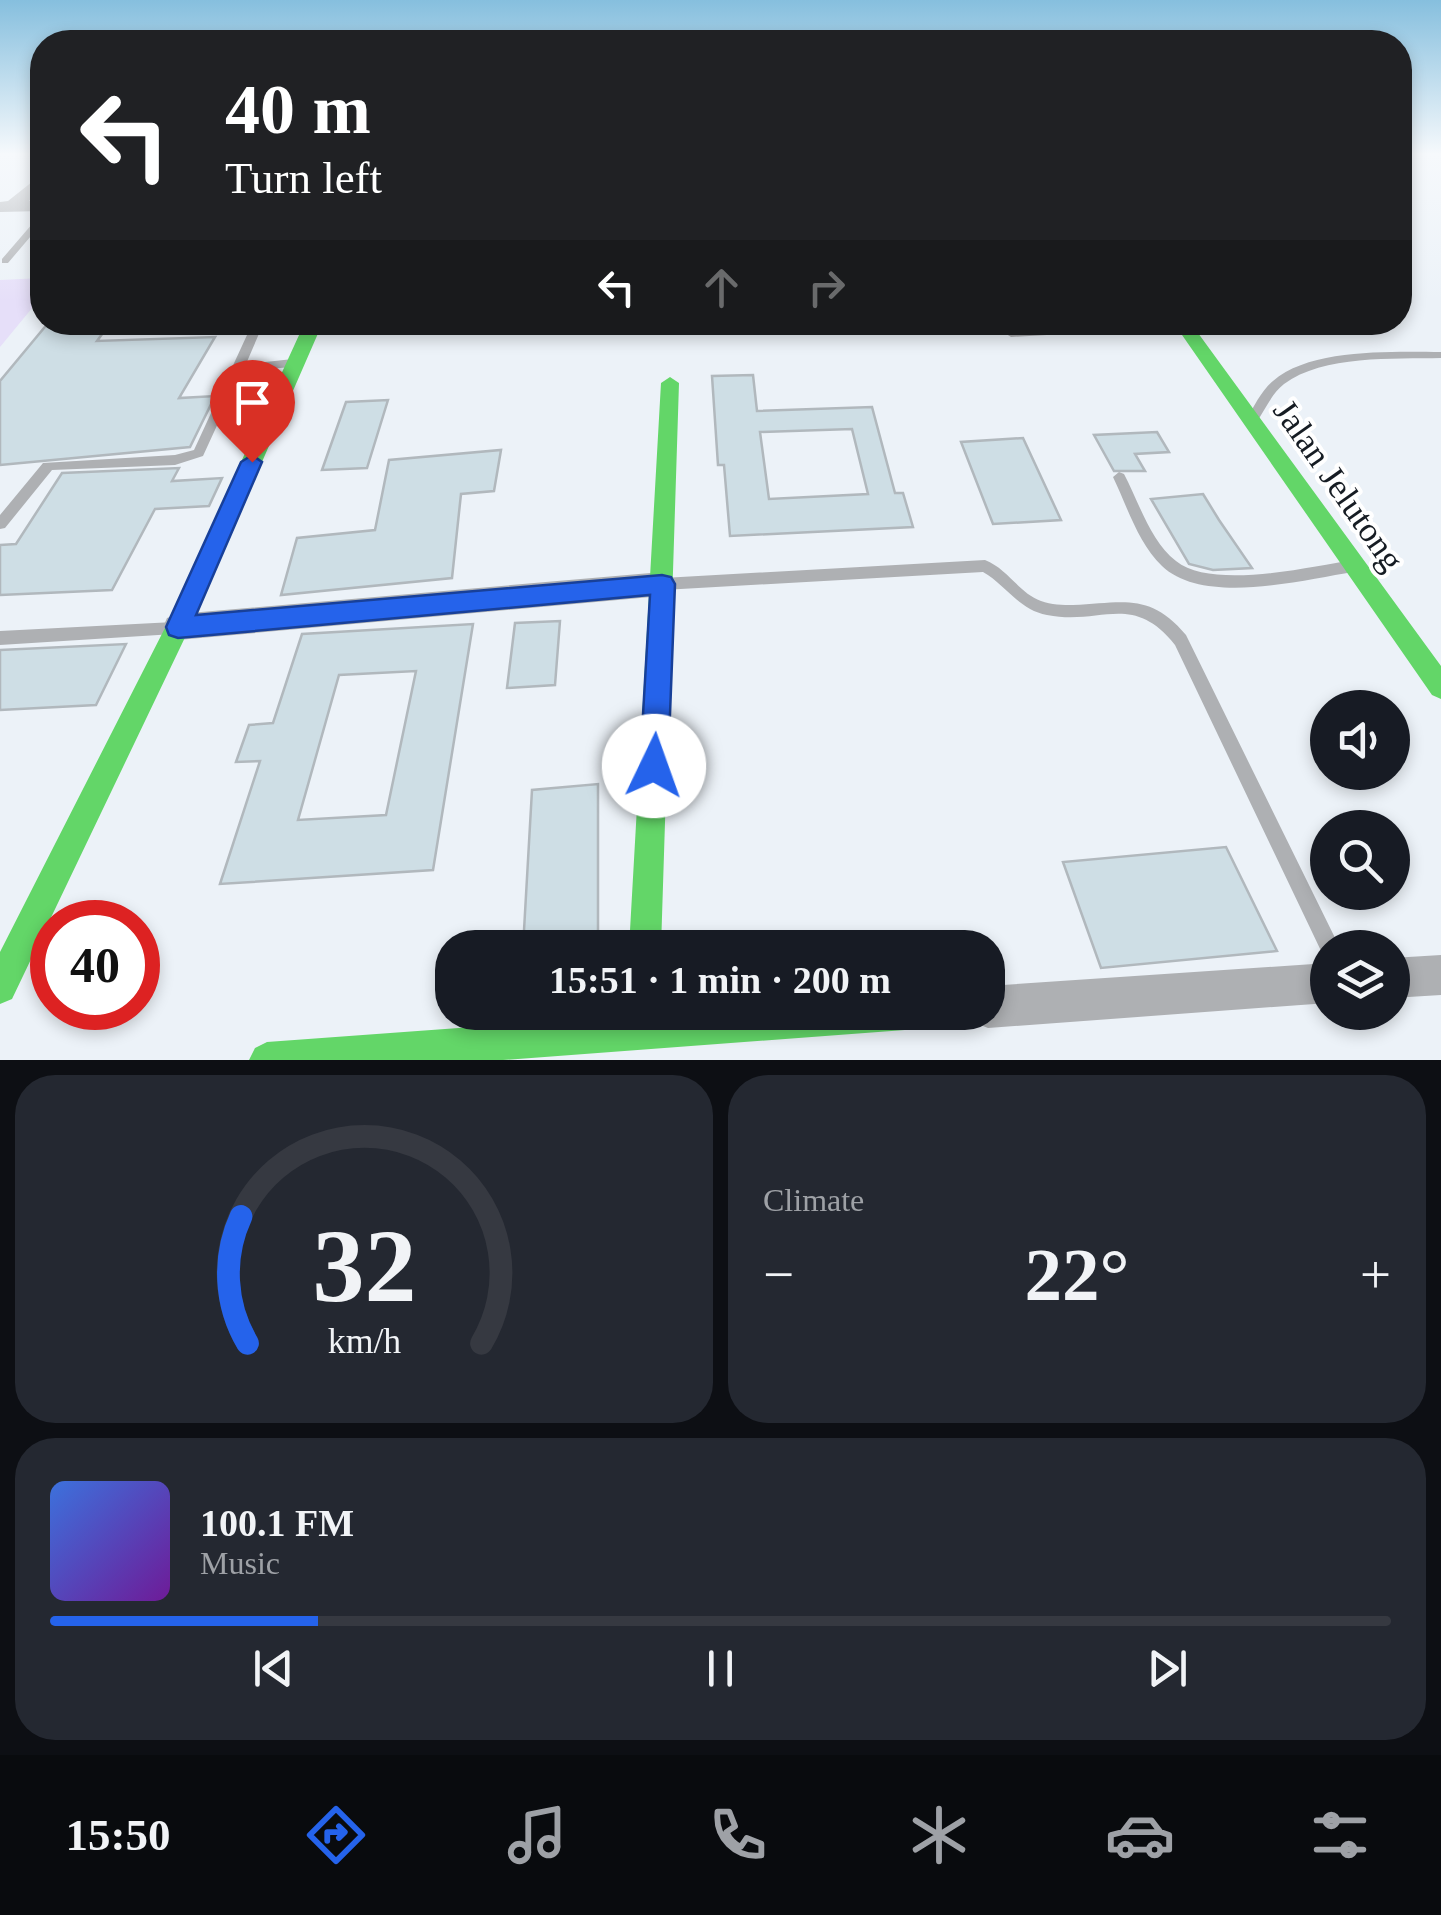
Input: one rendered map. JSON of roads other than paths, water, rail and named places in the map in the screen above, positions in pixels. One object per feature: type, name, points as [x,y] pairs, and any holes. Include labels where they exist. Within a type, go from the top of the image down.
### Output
[{"type":"street","points":[[0,987],[178,627],[308,335]]},
{"type":"street","name":"Jalan Jelutong","points":[[1191,335],[1441,687]]},
{"type":"street","points":[[646,930],[670,382]]},
{"type":"street","points":[[178,627],[662,584]]},
{"type":"street","points":[[1410,977],[1441,974]]},
{"type":"street","points":[[1005,1007],[1310,984]]},
{"type":"street","points":[[267,1060],[562,1030]]},
{"type":"lane","points":[[5,261],[30,232]]},
{"type":"lane","points":[[0,524],[48,466],[175,460],[199,453],[253,335]]},
{"type":"lane","points":[[1251,421],[1276,383],[1298,371],[1362,359],[1441,356]]},
{"type":"lane","points":[[239,368],[296,363]]},
{"type":"lane","points":[[1118,477],[1160,553],[1172,567],[1191,577],[1216,582],[1354,566]]},
{"type":"lane","points":[[662,584],[984,566],[998,572],[1018,596],[1044,608],[1142,609],[1159,615],[1181,640],[1321,930]]},
{"type":"lane","points":[[0,638],[178,627]]}]
